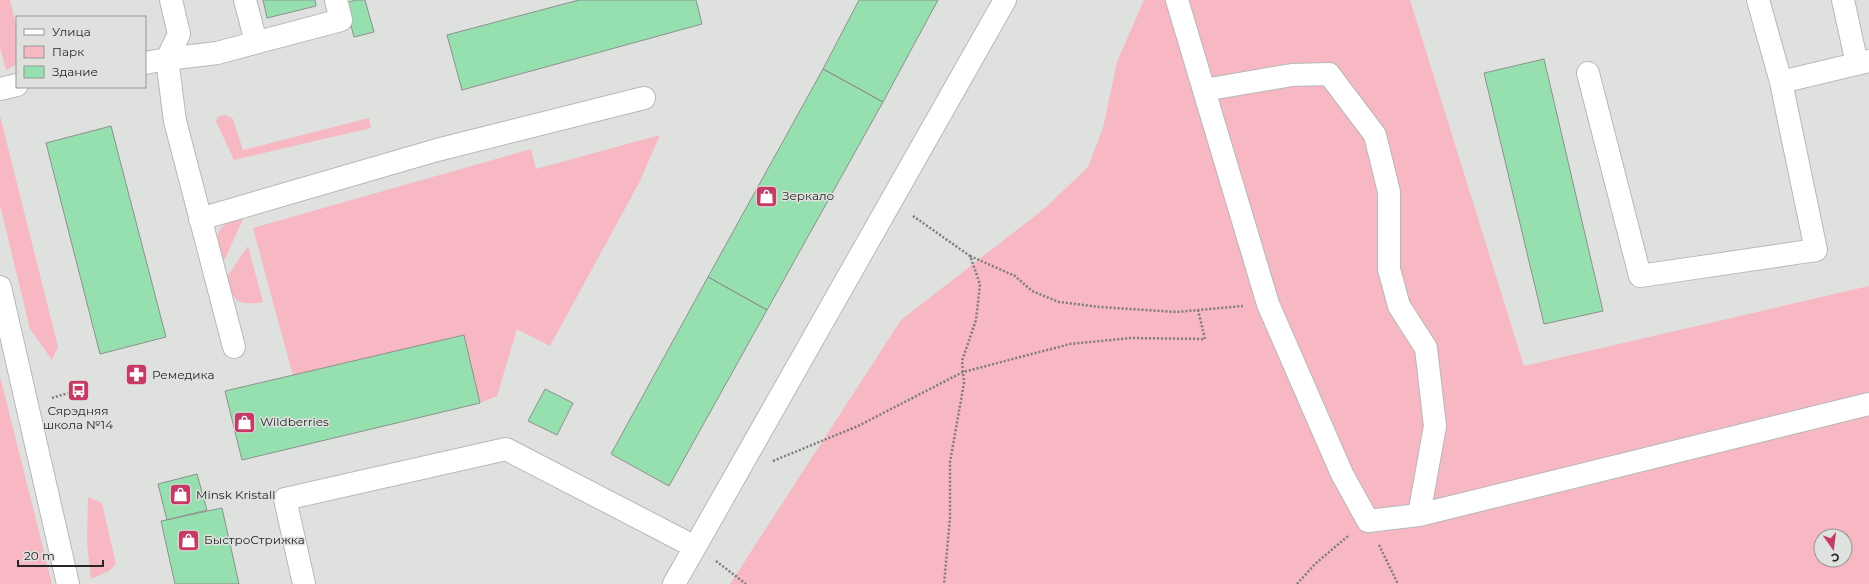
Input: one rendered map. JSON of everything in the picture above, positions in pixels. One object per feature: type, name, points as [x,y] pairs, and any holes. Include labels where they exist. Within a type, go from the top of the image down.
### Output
[{"type":"street","points":[[171,0],[180,34],[167,60],[175,121],[234,347]]},
{"type":"street","points":[[245,0],[256,42]]},
{"type":"street","points":[[146,63],[216,53],[341,20],[336,0]]},
{"type":"street","points":[[674,584],[1005,0]]},
{"type":"street","points":[[1177,0],[1268,304],[1342,474],[1368,521],[1419,514],[1869,404]]},
{"type":"street","points":[[1588,74],[1640,276],[1816,250],[1781,82],[1758,0]]},
{"type":"street","points":[[1781,82],[1863,62],[1843,0]]},
{"type":"street","points":[[1204,90],[1292,75],[1329,74],[1375,135],[1389,192],[1389,269],[1399,306],[1426,348],[1435,426],[1419,514]]},
{"type":"street","points":[[0,89],[16,85]]},
{"type":"street","points":[[200,219],[438,150],[644,98]]},
{"type":"street","points":[[0,287],[68,584]]},
{"type":"street","points":[[304,584],[285,499],[506,449],[695,547]]},
{"type":"path","points":[[891,200],[970,256],[1015,276],[1032,291],[1059,302],[1100,307],[1161,311],[1198,310],[1268,304]]},
{"type":"path","points":[[944,584],[950,518],[950,462],[964,383],[962,361],[976,320],[980,284],[970,256]]},
{"type":"path","points":[[738,470],[772,462],[858,426],[963,372],[1070,344],[1131,338],[1205,339],[1198,310]]},
{"type":"path","points":[[1297,584],[1315,564],[1368,521],[1398,584]]},
{"type":"path","points":[[695,547],[729,569],[746,584]]},
{"type":"green space","points":[[0,0],[10,0],[16,25],[16,65],[6,70],[0,47]]},
{"type":"green space","points":[[1144,0],[1410,0],[1524,366],[1869,286],[1869,584],[730,584],[901,320],[1045,208],[1088,167],[1103,128],[1117,62]]},
{"type":"green space","points":[[226,115],[233,119],[243,150],[369,118],[371,128],[234,160],[216,121],[219,116]]},
{"type":"green space","points":[[0,116],[58,347],[52,360],[30,329],[0,205]]},
{"type":"green space","points":[[660,135],[639,183],[550,346],[517,329],[497,396],[480,403],[464,335],[293,376],[253,228],[531,149],[536,169]]},
{"type":"green space","points":[[244,217],[223,263],[218,232],[226,224]]},
{"type":"green space","points":[[248,246],[263,302],[247,303],[238,300],[234,297],[229,285],[227,277]]},
{"type":"green space","points":[[0,376],[52,584],[0,584]]},
{"type":"green space","points":[[88,497],[102,503],[116,564],[109,571],[91,579],[87,544]]},
{"type":"building","points":[[263,0],[315,0],[316,6],[267,18]]},
{"type":"building","points":[[356,0],[365,0],[374,32],[354,37],[345,3]]},
{"type":"building","points":[[579,0],[696,0],[702,24],[462,90],[447,35]]},
{"type":"building","points":[[859,0],[938,0],[883,102],[823,69]]},
{"type":"building","points":[[1544,59],[1603,311],[1544,324],[1484,73]]},
{"type":"building","points":[[823,69],[883,102],[767,310],[708,277]]},
{"type":"building","points":[[111,126],[166,337],[100,354],[46,143]]},
{"type":"building","points":[[708,277],[767,310],[669,486],[611,454]]},
{"type":"building","points":[[464,335],[480,403],[242,460],[225,391]]},
{"type":"building","points":[[545,389],[573,403],[557,435],[528,421]]},
{"type":"building","points":[[197,474],[207,510],[167,520],[158,484]]},
{"type":"building","points":[[222,508],[239,584],[175,584],[161,521]]},
{"type":"place","name":"Зеркало","points":[[767,196]]},
{"type":"place","name":"Ремедика","points":[[136,375]]},
{"type":"place","name":"Сярэдняя школа №14","points":[[78,390]]},
{"type":"place","name":"Wildberries","points":[[245,422]]},
{"type":"place","name":"Minsk Kristall","points":[[181,495]]},
{"type":"place","name":"БыстроСтрижка","points":[[188,540]]}]
